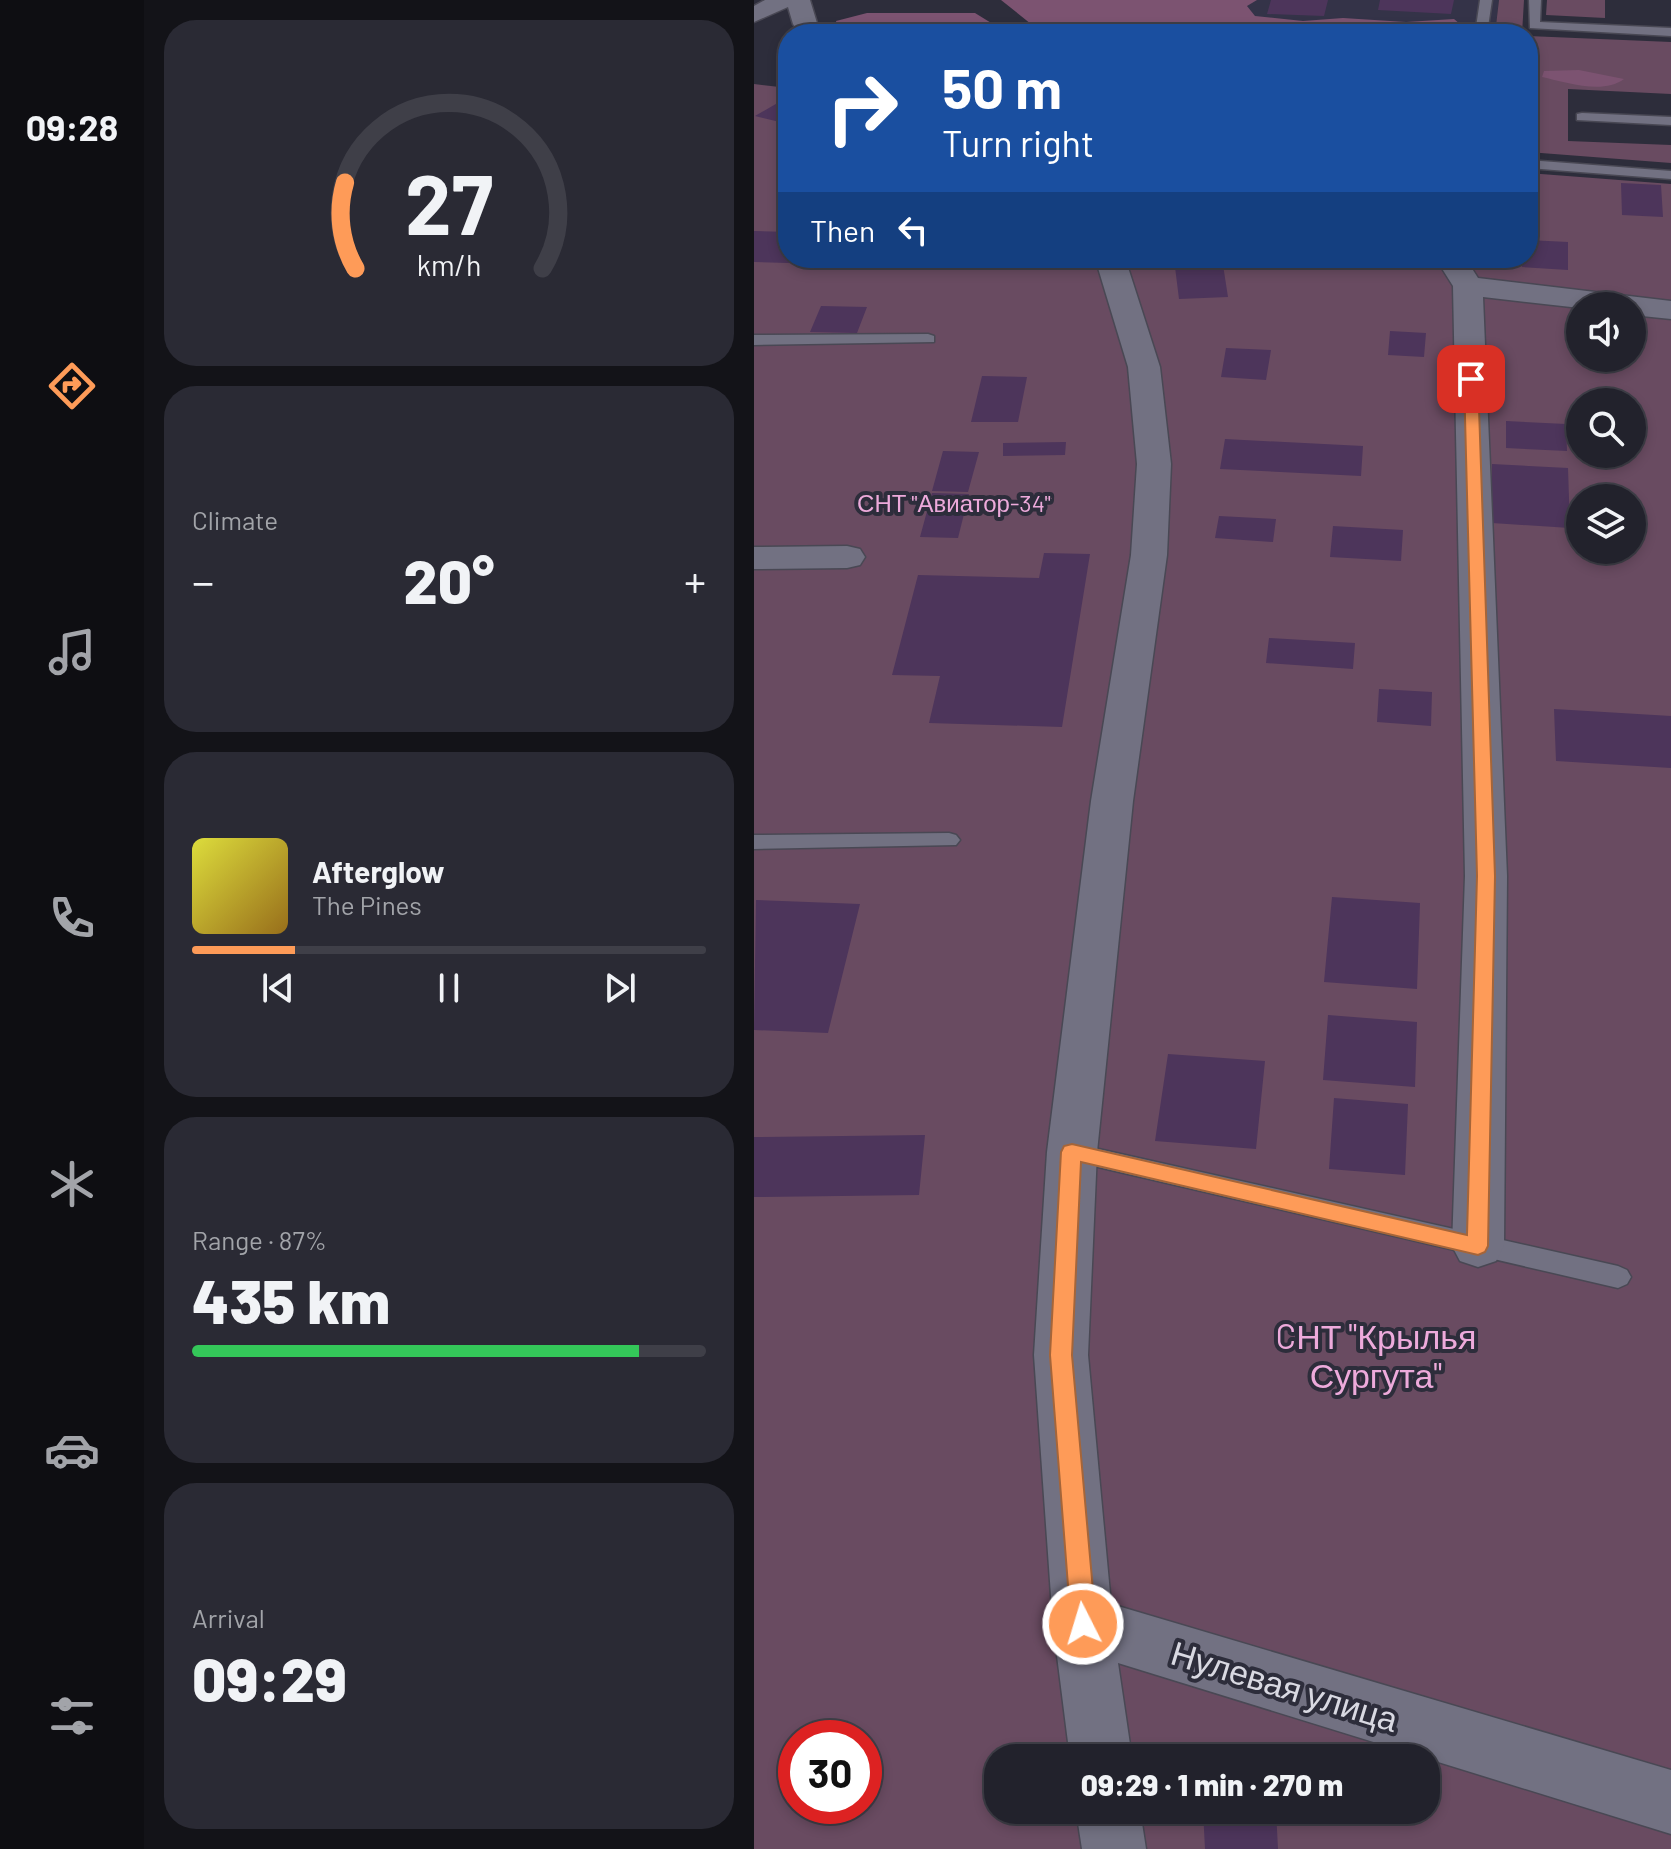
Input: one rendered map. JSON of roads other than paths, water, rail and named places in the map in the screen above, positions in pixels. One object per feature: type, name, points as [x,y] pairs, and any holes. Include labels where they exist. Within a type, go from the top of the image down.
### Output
[{"type":"street","points":[[754,15],[783,0]]},
{"type":"street","points":[[798,0],[805,24]]},
{"type":"street","points":[[1099,1744],[1083,1624],[1061,1355],[1072,1152],[1112,801],[1149,555],[1154,464],[1144,367],[1113,268]]},
{"type":"street","points":[[1478,1246],[1486,876],[1462,272],[1507,293],[1671,310]]},
{"type":"street","points":[[754,558],[847,557]]},
{"type":"street","name":"Нулевая улица","points":[[1083,1624],[1671,1802]]},
{"type":"street","points":[[1110,1824],[1114,1849]]},
{"type":"lane","points":[[1482,24],[1486,0]]},
{"type":"lane","points":[[1534,24],[1535,0]]},
{"type":"lane","points":[[1538,25],[1671,32]]},
{"type":"lane","points":[[1582,117],[1671,121]]},
{"type":"lane","points":[[1538,165],[1671,175]]},
{"type":"lane","points":[[754,340],[928,339]]},
{"type":"lane","points":[[754,842],[949,840]]},
{"type":"lane","points":[[1072,1152],[1618,1277]]},
{"type":"park label","name":"СНТ \"Авиатор-34\"","points":[[954,502]]},
{"type":"park label","name":"CНТ \"Крылья Сургута\"","points":[[1376,1354]]}]
